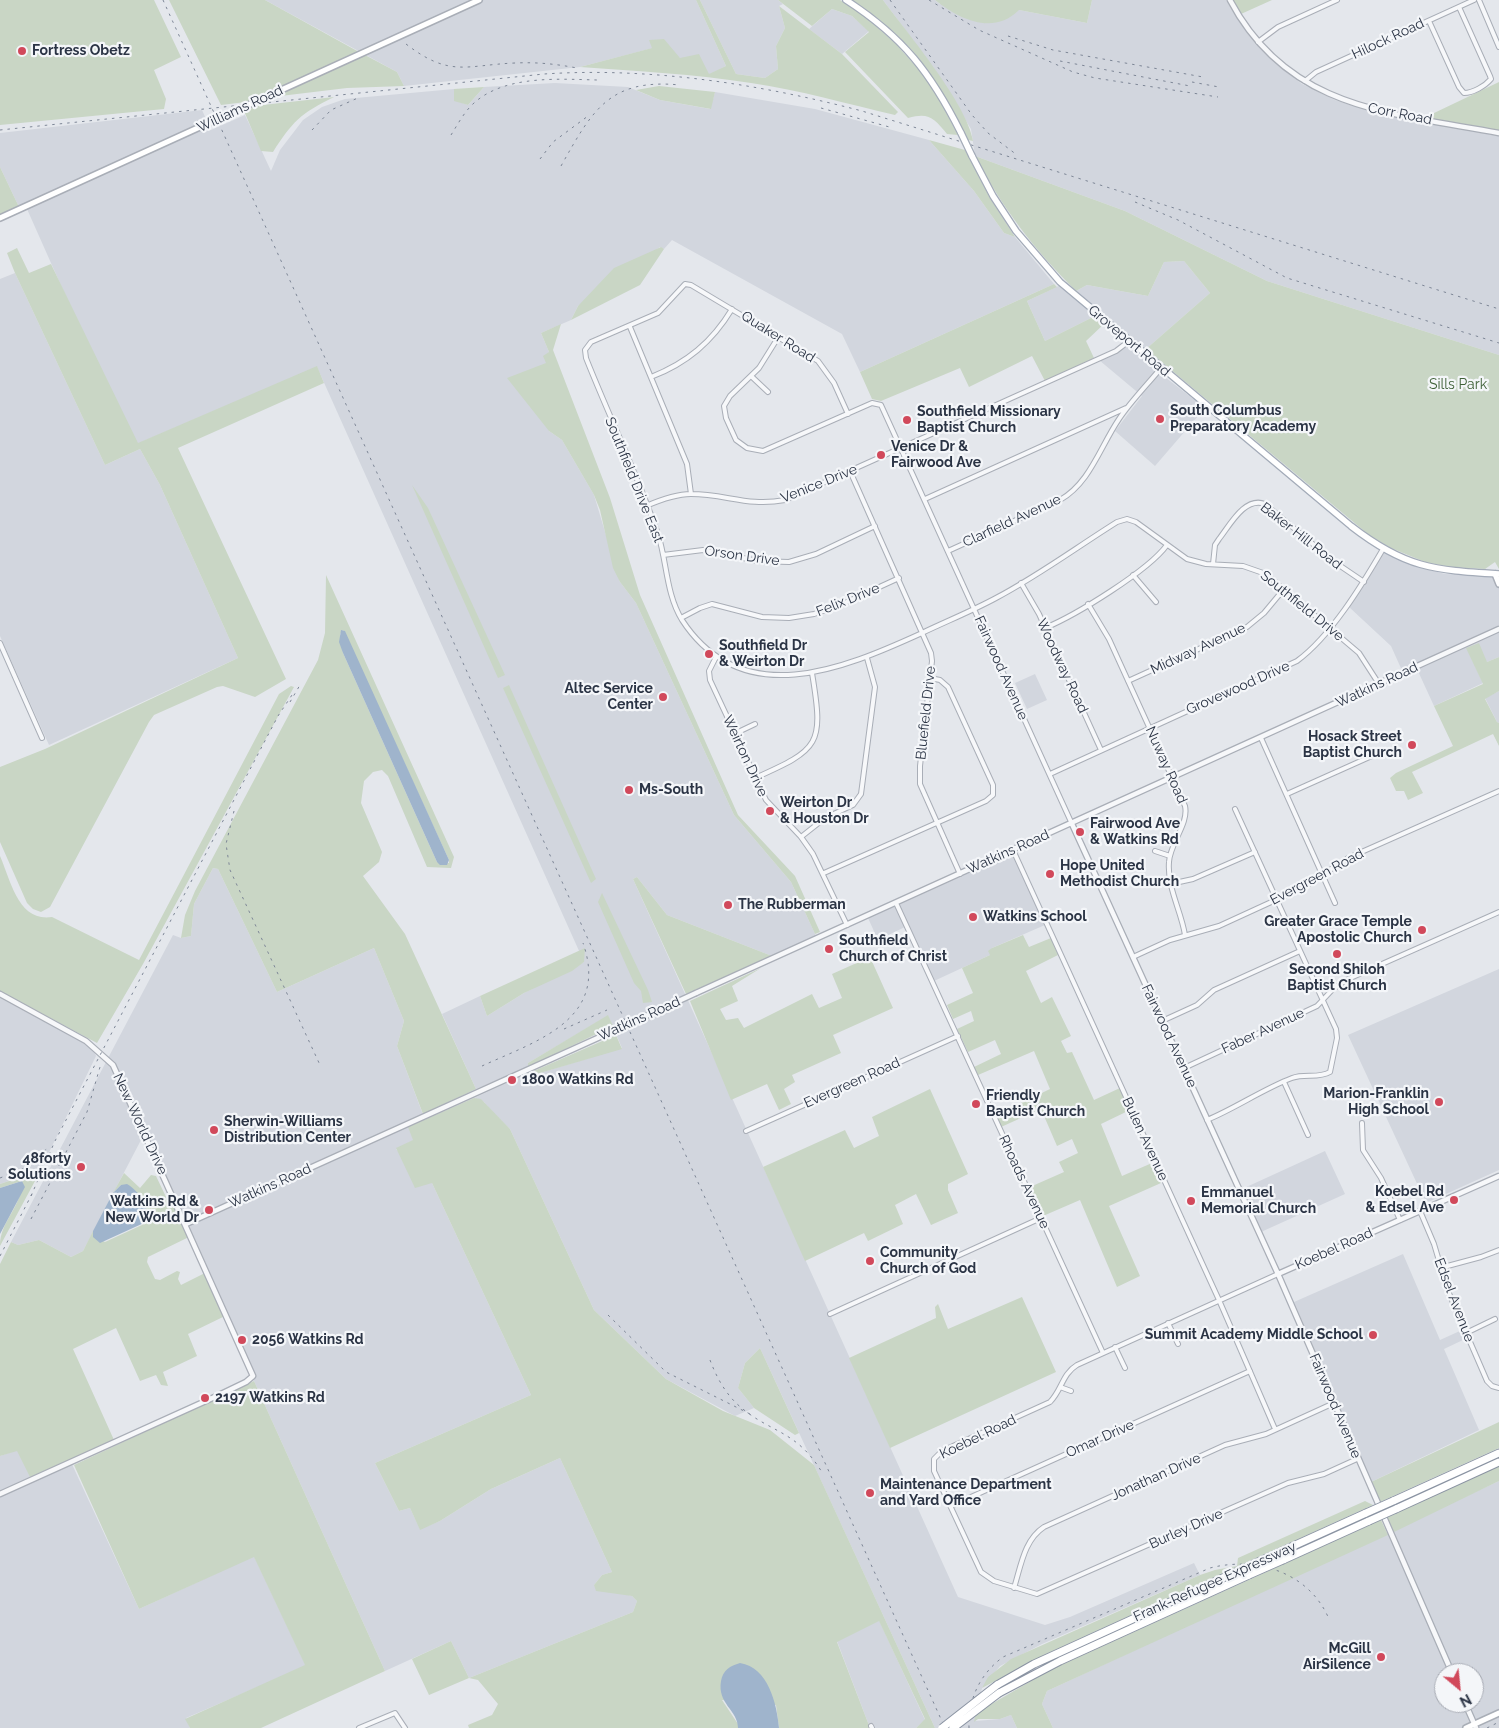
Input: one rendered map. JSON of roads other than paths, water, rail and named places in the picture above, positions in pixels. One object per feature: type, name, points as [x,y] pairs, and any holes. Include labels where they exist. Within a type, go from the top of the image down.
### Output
[{"type":"highway","name":"Frank-Refugee Expressway","points":[[1395,1505],[1499,1453]]},
{"type":"highway","name":"Frank-Refugee Expressway","points":[[942,1728],[997,1685],[1059,1652],[1271,1556],[1499,1462]]},
{"type":"highway","name":"Frank-Refugee Expressway","points":[[953,1728],[999,1693],[1043,1668],[1283,1560],[1367,1517]]},
{"type":"main road","name":"Williams Road","points":[[0,218],[479,0]]},
{"type":"main road","name":"Groveport Road","points":[[846,0],[890,32],[920,64],[940,91],[1000,209],[1033,253],[1073,294],[1351,526],[1383,549],[1416,564],[1448,572],[1497,574]]},
{"type":"main road","points":[[1497,574],[1499,584]]},
{"type":"main road","points":[[1466,1728],[1475,1726],[1499,1713]]},
{"type":"street","name":"Corr Road","points":[[1230,0],[1258,42],[1282,65],[1305,82],[1332,96],[1361,107],[1499,133]]},
{"type":"street","points":[[1258,42],[1278,27],[1337,0]]},
{"type":"street","name":"Hilock Road","points":[[1305,82],[1312,74],[1474,0]]},
{"type":"street","points":[[1479,0],[1499,47]]},
{"type":"street","points":[[1429,21],[1459,87],[1464,93],[1469,93],[1486,85],[1490,76],[1459,7]]},
{"type":"street","name":"Quaker Road","points":[[630,327],[658,313],[685,284],[691,285],[804,350],[823,366],[834,383],[848,414]]},
{"type":"street","points":[[651,377],[681,364],[700,350],[716,333],[732,309]]},
{"type":"street","points":[[630,327],[687,464],[691,494]]},
{"type":"street","name":"Southfield Drive East","points":[[630,327],[591,342],[585,350],[586,358],[657,533],[672,596],[681,618],[693,636],[716,657],[735,666],[763,674],[786,675],[812,672],[867,658],[975,609],[1117,522],[1127,519]]},
{"type":"street","points":[[779,336],[766,358],[726,402],[724,414],[736,440],[743,446],[763,451],[848,414]]},
{"type":"street","name":"Venice Drive","points":[[646,506],[670,497],[691,494],[753,503],[774,502],[804,492],[1116,351],[1129,341]]},
{"type":"street","name":"Clarfield Avenue","points":[[948,551],[1060,500],[1074,491],[1085,478],[1128,407],[1161,368]]},
{"type":"street","points":[[751,376],[768,392]]},
{"type":"street","name":"Fairwood Avenue","points":[[848,414],[872,403],[879,403],[902,448],[1278,1274],[1357,1459],[1448,1663]]},
{"type":"street","points":[[925,499],[1128,407]]},
{"type":"street","name":"Bluefield Drive","points":[[850,471],[923,632],[932,657],[920,774],[922,789],[960,874]]},
{"type":"street","name":"Baker Hill Road","points":[[1213,564],[1216,545],[1219,539],[1248,504],[1258,501],[1265,504],[1333,561],[1364,582]]},
{"type":"street","name":"Southfield Drive","points":[[1127,519],[1136,522],[1187,559],[1253,568],[1266,574],[1359,653],[1378,684]]},
{"type":"street","name":"Orson Drive","points":[[663,555],[703,550],[758,561],[789,562],[816,554],[875,526]]},
{"type":"street","points":[[1045,628],[1088,604],[1150,564],[1166,545]]},
{"type":"street","name":"Grovewood Drive","points":[[1050,774],[1297,661],[1310,650],[1348,606],[1383,549]]},
{"type":"street","points":[[1133,575],[1156,602]]},
{"type":"street","name":"Felix Drive","points":[[681,618],[712,604],[762,617],[789,618],[814,614],[838,606],[899,578]]},
{"type":"street","name":"Woodway Road","points":[[1020,583],[1045,628],[1101,750]]},
{"type":"street","name":"Midway Avenue","points":[[1128,681],[1248,627],[1264,613],[1284,589]]},
{"type":"street","name":"Nuway Road","points":[[1088,604],[1105,631],[1185,806],[1186,815],[1170,856],[1170,884],[1182,914],[1185,935]]},
{"type":"street","name":"Watkins Road","points":[[186,1224],[1499,629]]},
{"type":"street","points":[[0,643],[42,738]]},
{"type":"street","name":"Weirton Drive","points":[[716,657],[709,671],[710,680],[754,778],[769,805],[801,837],[824,873],[847,925]]},
{"type":"street","points":[[801,837],[825,818],[852,804],[861,794],[875,687],[867,658]]},
{"type":"street","points":[[754,778],[798,758],[810,748],[816,730],[816,708],[812,672]]},
{"type":"street","points":[[824,873],[986,800],[994,793],[948,687],[940,680],[930,678]]},
{"type":"street","points":[[734,734],[755,724]]},
{"type":"street","points":[[1261,738],[1288,794],[1335,903]]},
{"type":"street","points":[[1288,794],[1383,751]]},
{"type":"street","name":"Evergreen Road","points":[[1133,957],[1185,935],[1219,926],[1304,888],[1348,858],[1499,791]]},
{"type":"street","points":[[1207,1120],[1284,1082],[1301,1076],[1320,1077],[1330,1072],[1333,1065],[1337,1033],[1235,809]]},
{"type":"street","name":"Bulen Avenue","points":[[1013,850],[1219,1300],[1275,1429]]},
{"type":"street","points":[[1155,851],[1170,856]]},
{"type":"street","points":[[1170,884],[1193,879],[1255,852]]},
{"type":"street","name":"Rhoads Avenue","points":[[896,903],[1103,1353]]},
{"type":"street","name":"Faber Avenue","points":[[1184,1068],[1309,1010],[1323,1000],[1332,988],[1346,980],[1499,912]]},
{"type":"street","points":[[1162,1021],[1196,1005],[1214,990],[1300,951]]},
{"type":"street","name":"New World Drive","points":[[0,994],[86,1041],[113,1065],[186,1224]]},
{"type":"street","name":"Evergreen Road","points":[[746,1131],[958,1036]]},
{"type":"street","points":[[1284,1082],[1308,1135]]},
{"type":"street","points":[[1362,1123],[1364,1150],[1381,1178],[1400,1220]]},
{"type":"street","name":"Koebel Road","points":[[934,1459],[942,1451],[1044,1405],[1054,1397],[1066,1373],[1071,1368],[1499,1176]]},
{"type":"street","name":"Edsel Avenue","points":[[1420,1211],[1434,1244],[1440,1268],[1487,1381],[1492,1386],[1499,1388]]},
{"type":"street","points":[[830,1314],[1041,1218]]},
{"type":"street","points":[[0,1494],[251,1379],[253,1372],[186,1224]]},
{"type":"street","points":[[1440,1268],[1499,1250]]},
{"type":"street","points":[[1466,1333],[1495,1319]]},
{"type":"street","points":[[1168,1323],[1178,1344]]},
{"type":"street","points":[[1115,1347],[1125,1368]]},
{"type":"street","name":"Omar Drive","points":[[951,1506],[1250,1371]]},
{"type":"street","points":[[1060,1387],[1071,1391]]},
{"type":"street","name":"Jonathan Drive","points":[[1014,1588],[1029,1543],[1035,1533],[1044,1527],[1225,1445],[1275,1429],[1334,1403]]},
{"type":"street","name":"Burley Drive","points":[[934,1459],[934,1471],[982,1572],[990,1579],[1038,1594],[1288,1483],[1324,1474],[1357,1459]]},
{"type":"street","points":[[359,1728],[395,1713],[404,1728]]},
{"type":"street","points":[[1469,1713],[1475,1726]]},
{"type":"water","points":[[341,630],[345,631],[449,860],[447,865],[440,865],[437,862],[343,653],[339,642]]},
{"type":"water","points":[[22,1181],[25,1187],[0,1234],[0,1188]]},
{"type":"water","points":[[127,1184],[143,1200],[147,1211],[146,1222],[100,1243],[93,1237],[93,1231],[113,1193],[121,1185]]},
{"type":"water","points":[[740,1663],[758,1671],[764,1679],[773,1698],[779,1728],[738,1728],[735,1716],[722,1696],[721,1681],[725,1671]]},
{"type":"railway","points":[[163,0],[945,1728]]},
{"type":"railway","points":[[890,0],[972,115],[988,133],[1017,155]]},
{"type":"railway","points":[[929,0],[979,30],[1073,72],[1095,78],[1218,97]]},
{"type":"railway","points":[[1008,36],[1053,50],[1203,77]]},
{"type":"railway","points":[[406,44],[435,62],[459,67],[531,63],[577,68]]},
{"type":"railway","points":[[1060,61],[1190,86]]},
{"type":"railway","points":[[0,130],[544,74],[624,73],[704,80],[784,93],[862,111],[1499,309]]},
{"type":"railway","points":[[451,135],[464,114],[474,103],[501,87],[549,79],[597,80]]},
{"type":"railway","points":[[1192,82],[1219,87]]},
{"type":"railway","points":[[561,166],[594,114],[619,93],[636,87],[656,84],[680,85]]},
{"type":"railway","points":[[312,130],[331,110],[360,97]]},
{"type":"railway","points":[[821,108],[893,128]]},
{"type":"railway","points":[[540,159],[553,142],[588,116]]},
{"type":"railway","points":[[1135,202],[1178,220],[1287,278],[1499,343]]},
{"type":"railway","points":[[290,702],[300,685]]},
{"type":"railway","points":[[31,1196],[55,1141],[278,716],[292,695]]},
{"type":"railway","points":[[234,811],[226,844],[230,870],[320,1065]]},
{"type":"railway","points":[[482,1066],[545,1036],[563,1024],[577,1009],[586,991],[589,969],[583,943]]},
{"type":"railway","points":[[564,1029],[607,1010]]},
{"type":"railway","points":[[31,1219],[87,1112],[100,1067]]},
{"type":"railway","points":[[0,1178],[25,1168],[49,1147]]},
{"type":"railway","points":[[0,1256],[34,1190]]},
{"type":"railway","points":[[608,1315],[666,1372],[750,1414]]},
{"type":"railway","points":[[710,1360],[721,1383],[736,1403],[760,1421],[792,1439],[813,1459],[823,1474]]},
{"type":"railway","points":[[969,1728],[969,1717],[977,1688],[988,1671],[1003,1657],[1210,1568],[1245,1564],[1263,1566],[1279,1571],[1295,1579],[1308,1590],[1320,1603],[1329,1619]]},
{"type":"railway","points":[[1487,1728],[1499,1722]]},
{"type":"place","name":"Fortress Obetz","points":[[22,51]]},
{"type":"place","name":"South Columbus Preparatory Academy","points":[[1160,419]]},
{"type":"place","name":"Southfield Missionary Baptist Church","points":[[907,420]]},
{"type":"place","name":"Venice Dr & Fairwood Ave","points":[[881,455]]},
{"type":"place","name":"Southfield Dr & Weirton Dr","points":[[709,654]]},
{"type":"place","name":"Altec Service Center","points":[[663,697]]},
{"type":"place","name":"Hosack Street Baptist Church","points":[[1412,745]]},
{"type":"place","name":"Ms-South","points":[[629,790]]},
{"type":"place","name":"Weirton Dr & Houston Dr","points":[[770,811]]},
{"type":"place","name":"Fairwood Ave & Watkins Rd","points":[[1080,832]]},
{"type":"place","name":"Hope United Methodist Church","points":[[1050,874]]},
{"type":"place","name":"The Rubberman","points":[[728,905]]},
{"type":"place","name":"Watkins School","points":[[973,917]]},
{"type":"place","name":"Greater Grace Temple Apostolic Church","points":[[1422,930]]},
{"type":"place","name":"Southfield Church of Christ","points":[[829,949]]},
{"type":"place","name":"Second Shiloh Baptist Church","points":[[1337,954]]},
{"type":"place","name":"1800 Watkins Rd","points":[[512,1080]]},
{"type":"place","name":"Marion-Franklin High School","points":[[1439,1102]]},
{"type":"place","name":"Friendly Baptist Church","points":[[976,1104]]},
{"type":"place","name":"Sherwin-Williams Distribution Center","points":[[214,1130]]},
{"type":"place","name":"48forty Solutions","points":[[81,1167]]},
{"type":"place","name":"Koebel Rd & Edsel Ave","points":[[1454,1200]]},
{"type":"place","name":"Emmanuel Memorial Church","points":[[1191,1201]]},
{"type":"place","name":"Watkins Rd & New World Dr","points":[[209,1210]]},
{"type":"place","name":"Community Church of God","points":[[870,1261]]},
{"type":"place","name":"Summit Academy Middle School","points":[[1373,1335]]},
{"type":"place","name":"2056 Watkins Rd","points":[[242,1340]]},
{"type":"place","name":"2197 Watkins Rd","points":[[205,1398]]},
{"type":"place","name":"Maintenance Department and Yard Office","points":[[870,1493]]},
{"type":"place","name":"McGill AirSilence","points":[[1381,1657]]},
{"type":"park label","name":"Sills Park","points":[[1458,385]]}]
